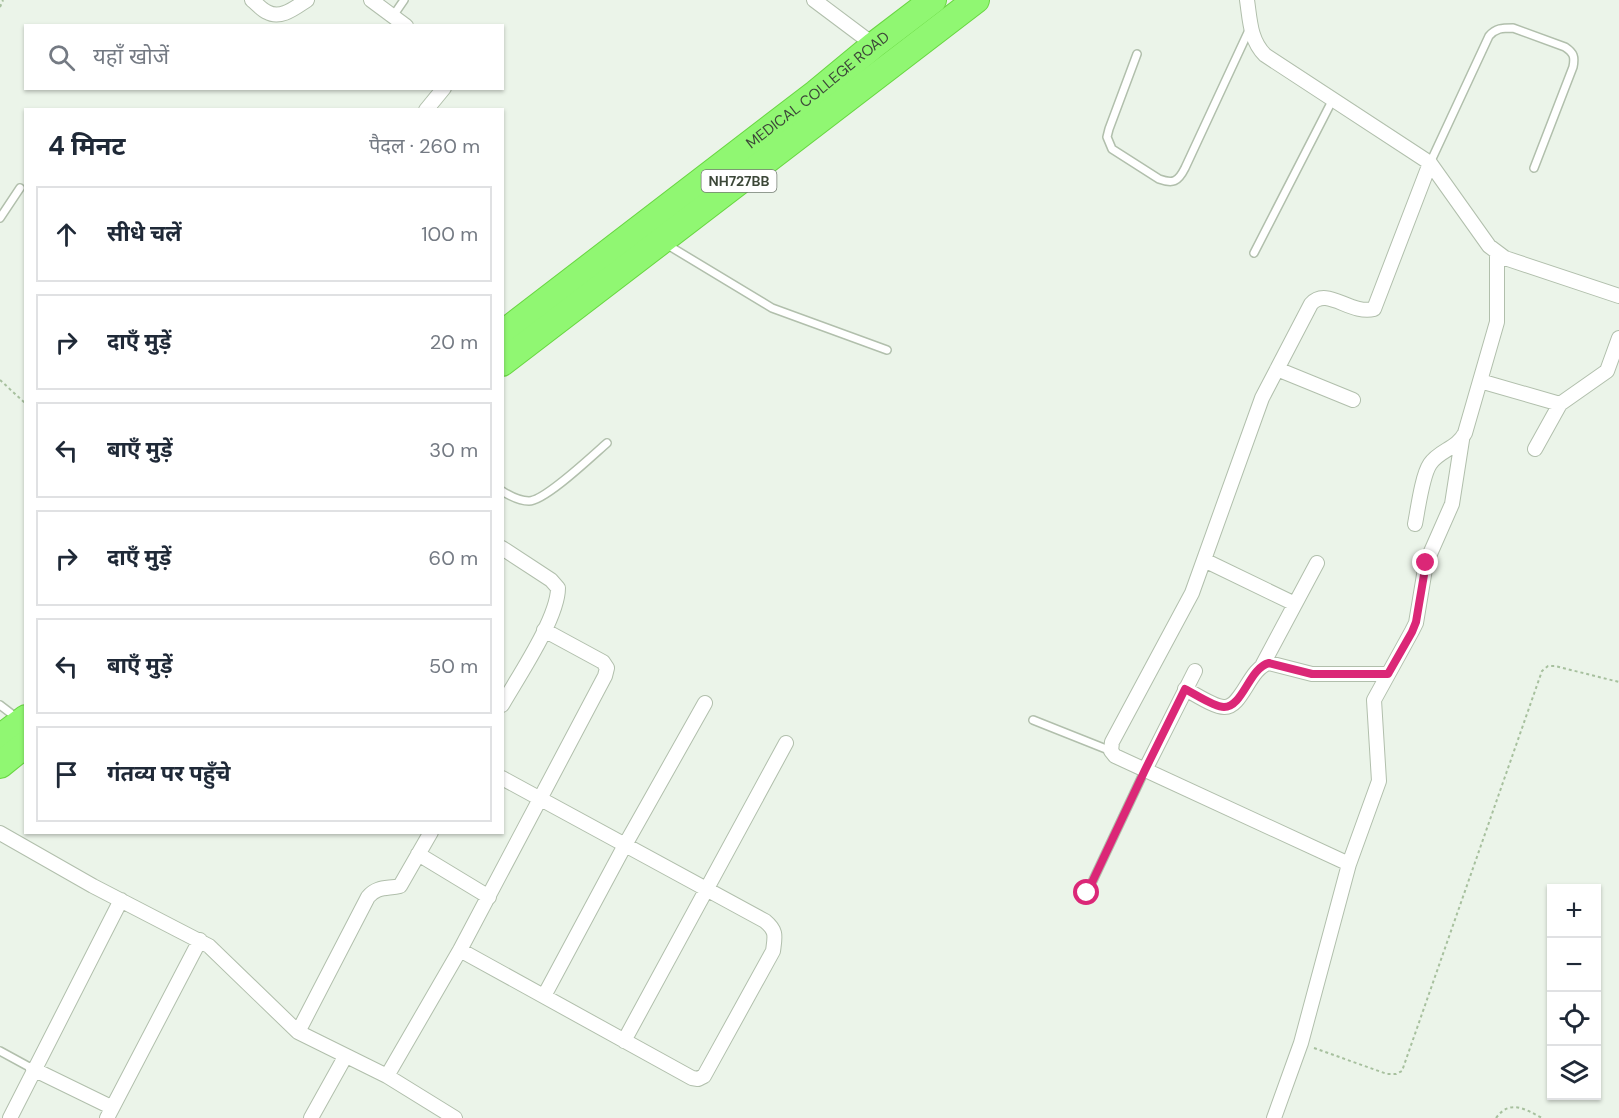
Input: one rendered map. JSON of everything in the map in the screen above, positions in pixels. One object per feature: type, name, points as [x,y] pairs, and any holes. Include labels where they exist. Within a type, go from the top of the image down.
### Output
[{"type":"highway","name":"MEDICAL COLLEGE ROAD","points":[[506,327],[816,93],[933,0]]},
{"type":"highway","name":"NH727BB","points":[[504,361],[976,0]]},
{"type":"highway","points":[[0,738],[24,727]]},
{"type":"highway","points":[[0,765],[24,727]]},
{"type":"street","points":[[252,0],[268,13],[276,15],[283,14],[307,0]]},
{"type":"street","points":[[371,0],[403,24]]},
{"type":"street","points":[[814,0],[874,45]]},
{"type":"street","points":[[1247,0],[1251,25],[1259,48],[1430,164],[1489,246],[1497,253],[1505,258],[1619,296]]},
{"type":"street","points":[[428,108],[442,90]]},
{"type":"street","points":[[1349,864],[1115,756],[1111,750],[1112,742],[1188,601],[1262,398],[1311,304],[1315,299],[1323,297],[1360,310],[1374,309],[1430,164]]},
{"type":"street","points":[[1274,1118],[1301,1043],[1349,864],[1379,781],[1374,700],[1416,622],[1426,563],[1452,504],[1462,440],[1497,322],[1497,253]]},
{"type":"street","points":[[1534,449],[1560,404],[1607,371],[1619,338]]},
{"type":"street","points":[[1277,369],[1353,400]]},
{"type":"street","points":[[1480,381],[1560,404]]},
{"type":"street","points":[[1415,524],[1426,472],[1430,464],[1436,457],[1462,440]]},
{"type":"street","points":[[504,549],[551,580],[558,588],[558,596],[544,630],[504,701]]},
{"type":"street","points":[[1204,560],[1295,604]]},
{"type":"street","points":[[1185,689],[1218,706],[1229,706],[1235,702],[1263,664],[1317,563]]},
{"type":"street","points":[[387,1076],[489,897],[605,676],[607,668],[603,662],[544,630]]},
{"type":"street","points":[[1263,664],[1269,663],[1312,674],[1388,674]]},
{"type":"street","points":[[1145,770],[1195,671]]},
{"type":"street","points":[[544,996],[705,703]]},
{"type":"street","points":[[624,1041],[786,742]]},
{"type":"street","points":[[460,950],[692,1078],[698,1079],[704,1076],[773,951],[775,937],[773,928],[765,921],[504,779]]},
{"type":"street","points":[[0,833],[121,900],[200,940],[298,1032],[387,1076],[455,1118]]},
{"type":"street","points":[[298,1032],[368,897],[378,889],[400,886],[430,834]]},
{"type":"street","points":[[418,854],[489,897]]},
{"type":"street","points":[[9,1118],[121,900]]},
{"type":"street","points":[[33,1069],[109,1112],[200,940]]},
{"type":"street","points":[[311,1118],[345,1057]]},
{"type":"lane","points":[[393,16],[404,0]]},
{"type":"lane","points":[[1137,54],[1107,137],[1113,149],[1159,179],[1167,182],[1175,181],[1181,177],[1251,25]]},
{"type":"lane","points":[[1430,164],[1489,36],[1495,30],[1513,28],[1565,47],[1572,51],[1574,58],[1573,67],[1534,168]]},
{"type":"lane","points":[[1254,253],[1333,99]]},
{"type":"lane","points":[[0,218],[20,188]]},
{"type":"lane","points":[[661,241],[772,308],[887,350]]},
{"type":"lane","points":[[504,492],[514,498],[530,501],[545,495],[607,443]]},
{"type":"lane","points":[[0,705],[24,727]]},
{"type":"lane","points":[[1033,720],[1111,750]]},
{"type":"lane","points":[[1087,893],[1145,770]]},
{"type":"lane","points":[[0,1051],[33,1069]]},
{"type":"path","points":[[0,7],[3,0]]},
{"type":"path","points":[[0,380],[24,402]]},
{"type":"path","points":[[1301,1043],[1387,1074],[1402,1071],[1542,671],[1548,666],[1555,666],[1619,682]]},
{"type":"path","points":[[1496,1118],[1502,1110],[1510,1107],[1520,1108],[1542,1118]]},
{"type":"route","points":[[1087,893],[1185,689],[1224,707],[1235,702],[1263,664],[1269,663],[1312,674],[1388,674],[1416,622],[1426,563]]}]
